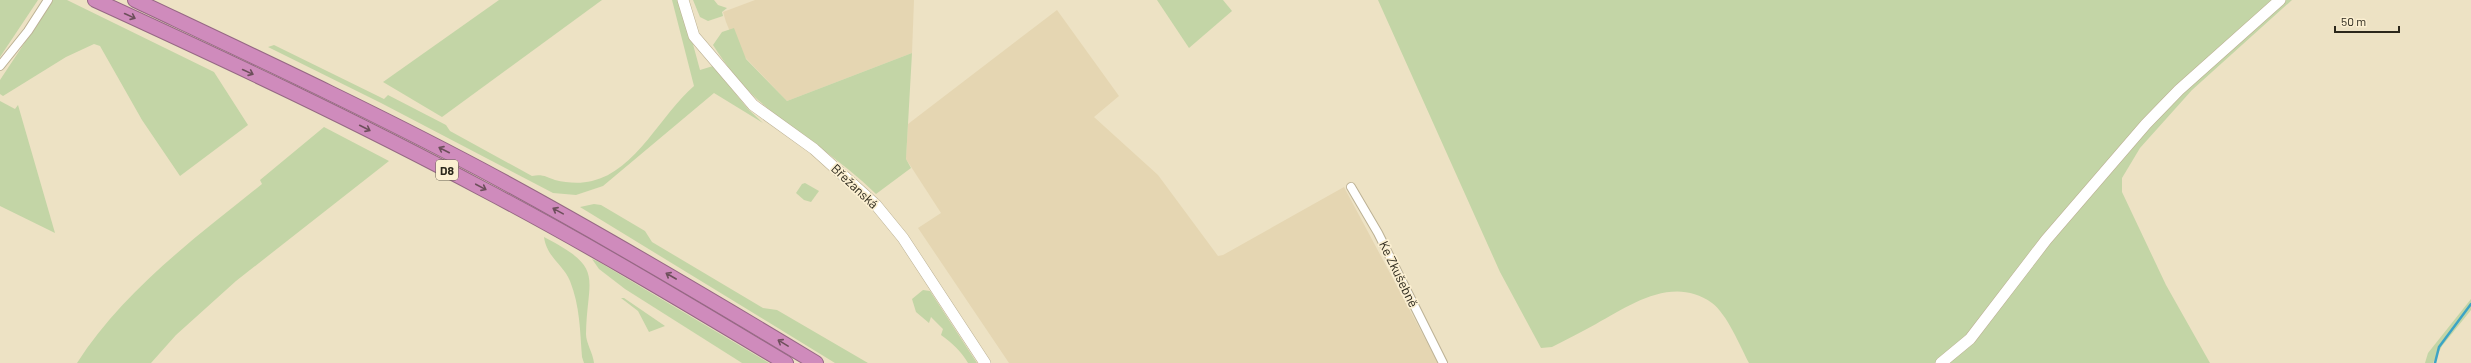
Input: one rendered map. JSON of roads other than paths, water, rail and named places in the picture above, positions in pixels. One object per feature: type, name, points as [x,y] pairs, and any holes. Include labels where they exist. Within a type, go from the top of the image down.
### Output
[{"type":"highway","name":"D8","points":[[95,0],[341,116],[484,189],[595,250],[786,363]]},
{"type":"highway","name":"D8","points":[[135,0],[340,97],[479,168],[604,236],[816,363]]},
{"type":"street","points":[[0,66],[28,31],[48,0]]},
{"type":"street","name":"Břežanská","points":[[683,0],[694,36],[753,105],[814,149],[876,205],[903,238],[986,363]]},
{"type":"street","points":[[1941,363],[1970,340],[2046,240],[2146,124],[2179,90],[2280,0]]},
{"type":"street","name":"Ke Zkušebně","points":[[1351,186],[1378,233],[1443,363]]},
{"type":"waterway","points":[[2435,363],[2439,347],[2471,304]]}]
